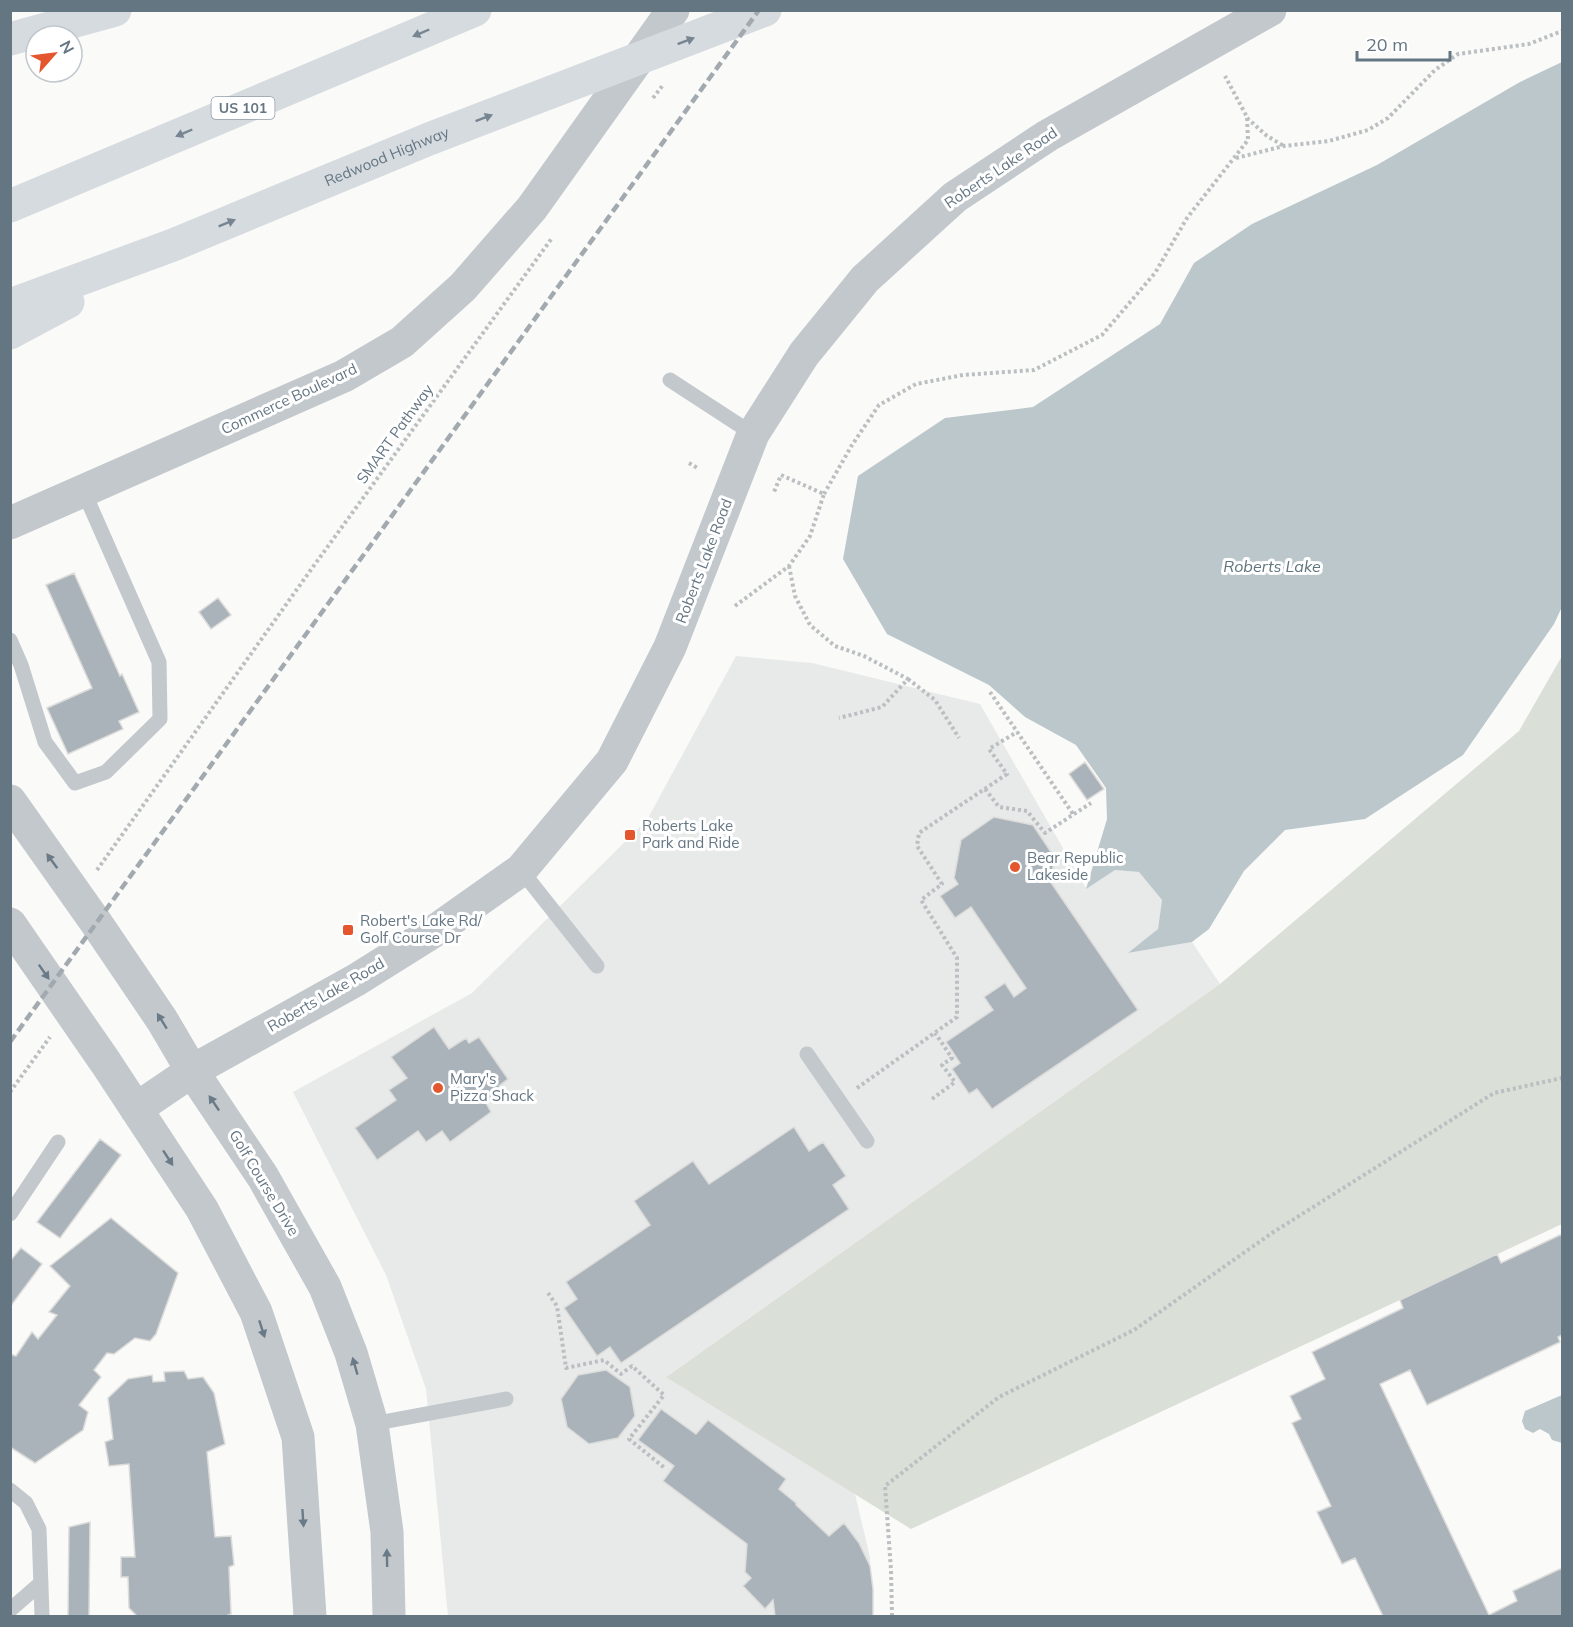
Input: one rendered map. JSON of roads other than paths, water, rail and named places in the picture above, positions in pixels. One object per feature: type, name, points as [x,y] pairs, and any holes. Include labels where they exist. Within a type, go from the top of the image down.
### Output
[{"type":"highway","points":[[10,39],[115,10]]},
{"type":"highway","name":"US 101","points":[[10,206],[475,10]]},
{"type":"highway","name":"Redwood Highway","points":[[10,305],[173,245],[429,139],[765,10]]},
{"type":"highway","points":[[10,333],[173,245]]},
{"type":"street","name":"Commerce Boulevard","points":[[10,523],[344,376],[402,342],[463,287],[532,208],[673,10]]},
{"type":"street","name":"Roberts Lake Road","points":[[136,1109],[192,1071],[356,980],[439,928],[521,870],[612,761],[670,647],[753,434],[804,354],[865,279],[955,198],[1047,135],[1270,10]]},
{"type":"street","name":"Golf Course Drive","points":[[10,801],[162,1020],[192,1071],[263,1177],[325,1287],[351,1353],[372,1424],[387,1532],[388,1617]]},
{"type":"street","points":[[10,924],[202,1209],[256,1312],[298,1437],[310,1617]]},
{"type":"lane","points":[[670,380],[753,434]]},
{"type":"lane","points":[[10,640],[16,668],[45,742],[75,783],[106,772],[160,720],[159,662],[84,492]]},
{"type":"lane","points":[[521,870],[597,966]]},
{"type":"lane","points":[[807,1054],[867,1141]]},
{"type":"lane","points":[[10,1214],[58,1142]]},
{"type":"lane","points":[[372,1424],[506,1400]]},
{"type":"lane","points":[[10,1490],[26,1503],[39,1529],[42,1617]]},
{"type":"lane","points":[[10,1610],[41,1582]]},
{"type":"water","name":"Roberts Lake","points":[[1562,62],[1562,607],[1554,624],[1463,755],[1365,819],[1285,830],[1244,871],[1209,929],[1192,942],[1128,953],[1158,929],[1162,900],[1139,872],[1115,870],[1086,889],[1107,819],[1106,788],[1076,745],[1025,717],[989,685],[887,634],[843,559],[858,476],[945,418],[1033,407],[1160,324],[1194,263],[1252,224],[1377,165],[1520,82]]},
{"type":"water","points":[[1562,1395],[1562,1443],[1552,1440],[1549,1434],[1540,1429],[1533,1433],[1525,1429],[1522,1421],[1525,1411]]},
{"type":"railway","points":[[10,1042],[759,10]]},
{"type":"place","name":"Roberts Lake Park and Ride","points":[[630,835]]},
{"type":"place","name":"Bear Republic Lakeside","points":[[1015,867]]},
{"type":"place","name":"Robert's Lake Rd/ Golf Course Dr","points":[[348,930]]},
{"type":"place","name":"Mary's Pizza Shack","points":[[438,1088]]}]
